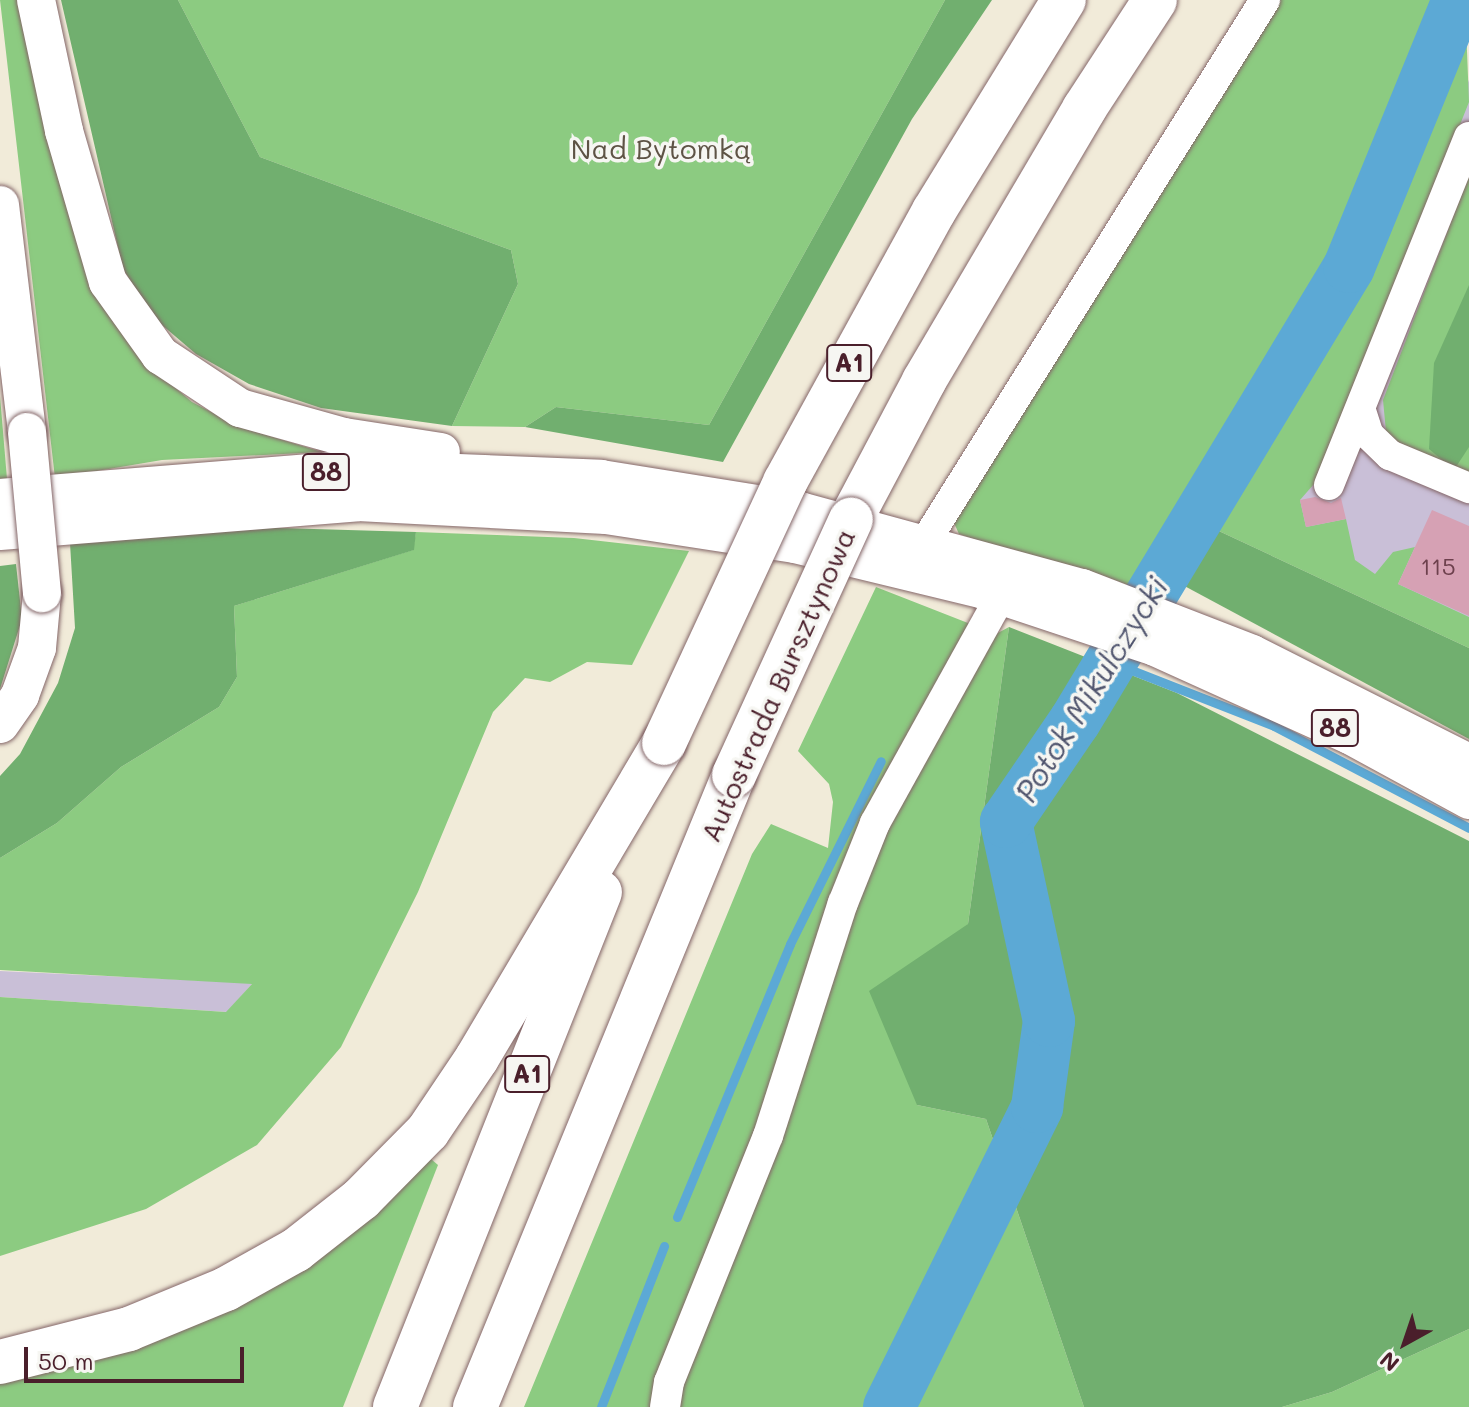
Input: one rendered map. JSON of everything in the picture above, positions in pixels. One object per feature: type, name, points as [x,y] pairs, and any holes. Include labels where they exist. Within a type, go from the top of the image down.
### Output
[{"type":"highway","name":"A1","points":[[395,1407],[664,743],[785,482],[934,211],[1064,0]]},
{"type":"highway","name":"Autostrada Bursztynowa","points":[[475,1407],[734,775],[851,519],[924,381],[1084,109],[1155,0]]},
{"type":"highway","points":[[0,1362],[129,1329],[226,1289],[296,1250],[361,1199],[428,1131],[477,1058],[664,743]]},
{"type":"main road","points":[[36,0],[64,131],[108,282],[160,355],[240,408],[344,437],[601,479]]},
{"type":"main road","points":[[0,205],[27,432],[42,593],[37,648],[20,695],[0,724]]},
{"type":"main road","name":"88","points":[[0,498],[357,469],[601,479],[800,511],[925,542],[1205,652],[1361,705],[1469,763]]},
{"type":"main road","name":"88","points":[[0,531],[358,502],[606,515],[795,544],[1001,596],[1073,602]]},
{"type":"main road","name":"88","points":[[1205,652],[1469,800]]},
{"type":"lane","points":[[925,542],[1265,0]]},
{"type":"lane","points":[[1329,485],[1469,137]]},
{"type":"lane","points":[[1361,411],[1369,435],[1390,455],[1469,488]]},
{"type":"lane","points":[[665,1407],[669,1382],[768,1136],[843,903],[875,823],[1001,596]]},
{"type":"shaded area","points":[[1469,80],[1469,637],[1276,549]]},
{"type":"shaded area","points":[[0,971],[253,983],[227,1012],[0,997]]},
{"type":"green space","points":[[0,0],[23,0],[139,357],[192,402],[240,427],[322,452],[162,460],[55,478]]},
{"type":"green space","points":[[61,0],[178,0],[260,157],[511,250],[518,284],[452,426],[321,408],[249,384],[196,354],[155,319],[123,269]]},
{"type":"green space","name":"Nad Bytomką","points":[[178,0],[945,0],[709,425],[556,407],[525,427],[452,426],[518,284],[511,250],[260,157]]},
{"type":"green space","points":[[945,0],[992,0],[912,119],[723,462],[525,427],[556,407],[709,425]]},
{"type":"green space","points":[[1272,0],[1450,0],[1342,272],[1287,370],[1144,591],[1093,572],[1088,579],[959,534],[954,523]]},
{"type":"green space","points":[[1465,0],[1469,102],[1321,476],[1300,500],[1306,527],[1346,519],[1355,560],[1375,574],[1393,552],[1415,547],[1398,584],[1469,617],[1469,648],[1206,525],[1279,412],[1355,276]]},
{"type":"green space","points":[[1469,175],[1469,473],[1401,448],[1386,432],[1383,400]]},
{"type":"green space","points":[[1469,285],[1469,447],[1454,470],[1429,449],[1434,363]]},
{"type":"green space","points":[[0,396],[7,479],[0,479]]},
{"type":"green space","points":[[1206,525],[1469,648],[1469,739],[1177,582]]},
{"type":"green space","points":[[244,527],[416,532],[414,550],[234,606],[237,677],[219,707],[121,767],[57,823],[0,858],[0,776],[20,754],[58,683],[75,628],[70,543]]},
{"type":"green space","points":[[416,532],[574,538],[689,551],[632,665],[587,662],[550,682],[525,678],[493,712],[418,892],[341,1047],[257,1145],[146,1209],[0,1256],[0,997],[226,1012],[252,984],[0,970],[0,858],[57,823],[121,767],[219,707],[237,677],[234,606],[413,550]]},
{"type":"green space","points":[[16,564],[22,619],[0,689],[0,566]]},
{"type":"green space","points":[[876,587],[996,634],[1009,627],[968,924],[917,1105],[986,1119],[1084,1407],[524,1407],[752,854],[771,824],[828,848],[833,802],[829,784],[798,751]]},
{"type":"green space","points":[[1009,627],[1177,693],[1469,841],[1469,1329],[1332,1392],[1282,1407],[1084,1407],[986,1119],[917,1105],[869,991],[968,924]]},
{"type":"green space","points":[[431,1159],[438,1165],[343,1407],[0,1407],[0,1382]]},
{"type":"green space","points":[[1469,1329],[1469,1407],[1282,1407],[1332,1392]]},
{"type":"building","points":[[1315,497],[1331,503],[1341,498],[1346,519],[1306,527],[1300,500]]},
{"type":"building","points":[[1432,510],[1469,526],[1469,616],[1398,584]]},
{"type":"waterway","name":"Potok Mikulczycki","points":[[889,1407],[1037,1107],[1049,1021],[1006,822],[1075,721],[1349,267],[1458,0]]},
{"type":"waterway","points":[[1111,662],[1274,726],[1469,828]]},
{"type":"waterway","points":[[677,1217],[790,944],[881,761]]},
{"type":"waterway","points":[[601,1407],[664,1246]]}]
